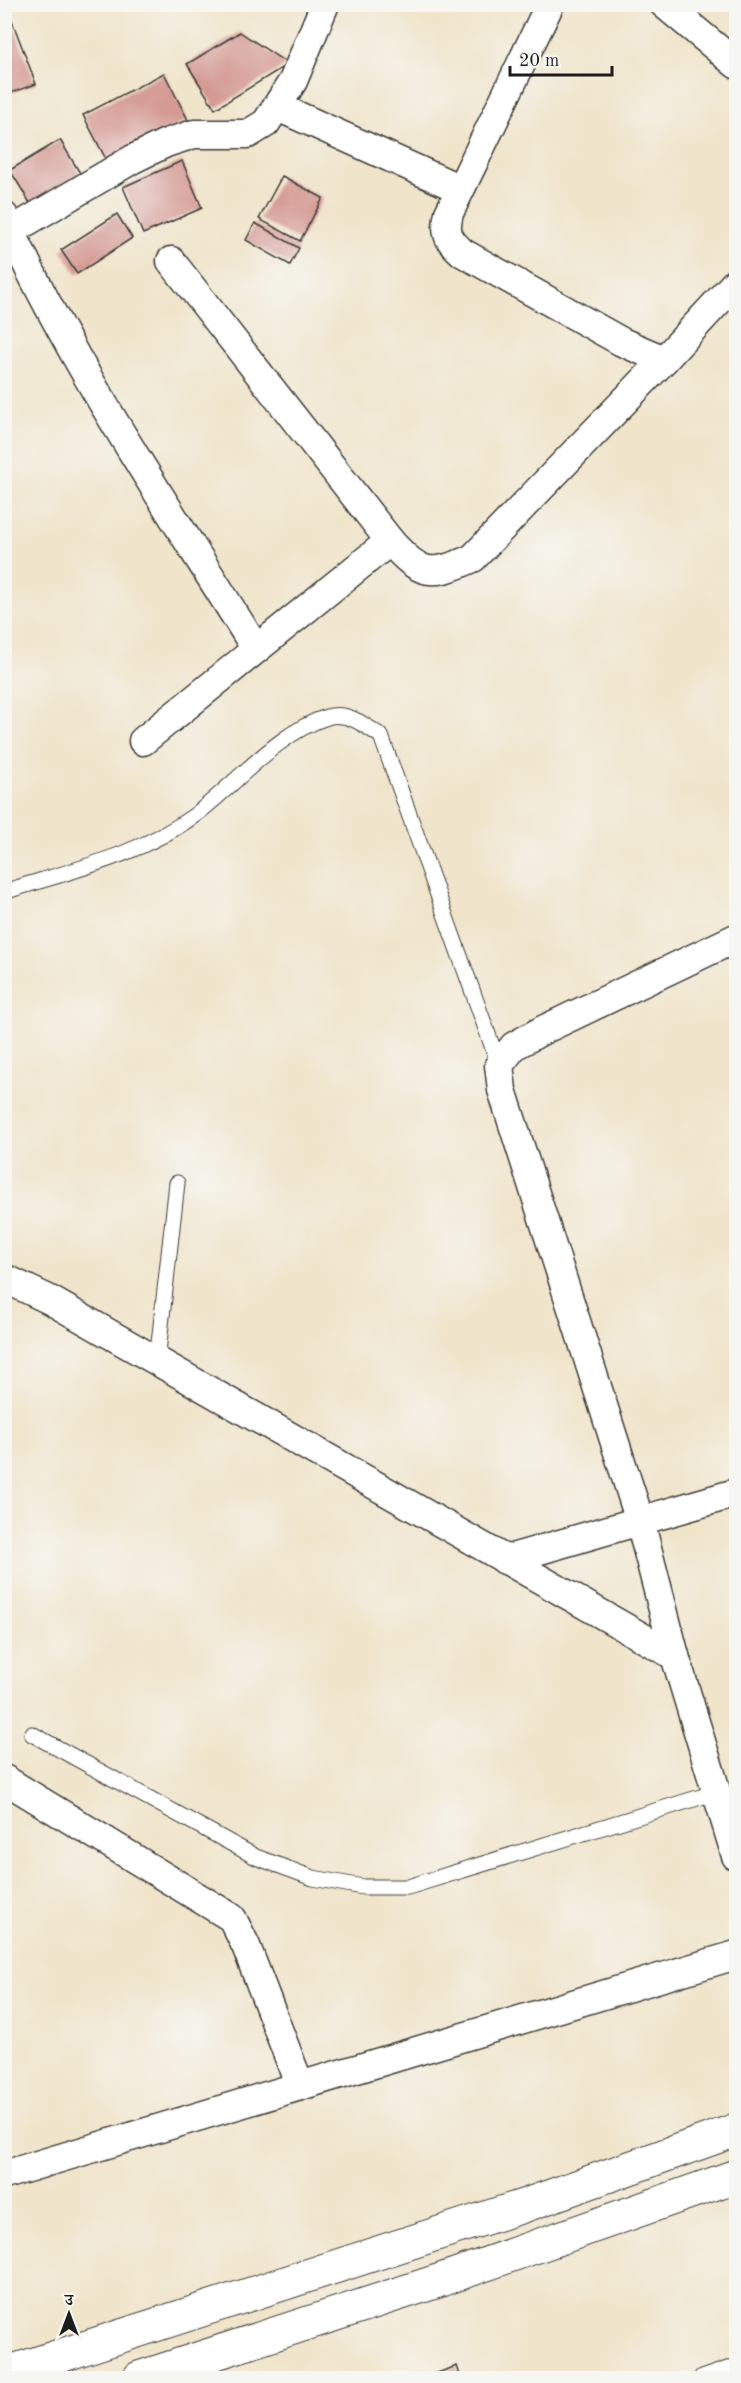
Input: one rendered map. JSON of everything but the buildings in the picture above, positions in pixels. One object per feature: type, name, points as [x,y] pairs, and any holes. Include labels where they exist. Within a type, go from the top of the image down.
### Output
[{"type":"main road","points":[[4,2374],[523,2206],[736,2130]]},
{"type":"main road","points":[[139,2379],[438,2281],[736,2176]]},
{"type":"street","points":[[256,649],[79,364],[36,285],[8,223],[166,143],[194,134],[248,134],[266,123],[293,81],[325,4]]},
{"type":"street","points":[[550,4],[448,213],[445,231],[450,241],[463,253],[622,342],[664,360]]},
{"type":"street","points":[[664,4],[736,64]]},
{"type":"street","points":[[278,107],[460,189]]},
{"type":"street","points":[[171,261],[390,541],[410,563],[427,570],[445,570],[473,558],[736,282]]},
{"type":"street","points":[[143,741],[390,541]]},
{"type":"street","points":[[736,938],[543,1030],[514,1046],[499,1065],[502,1090],[640,1521],[675,1656],[736,1856]]},
{"type":"street","points":[[4,1278],[50,1300],[675,1656]]},
{"type":"street","points":[[505,1560],[736,1493]]},
{"type":"street","points":[[4,1779],[232,1918],[246,1946],[300,2086]]},
{"type":"street","points":[[4,2175],[736,1955]]},
{"type":"lane","points":[[4,892],[146,845],[194,815],[299,728],[329,716],[355,719],[381,736],[499,1065]]},
{"type":"lane","points":[[157,1361],[177,1183]]},
{"type":"lane","points":[[32,1734],[256,1857],[313,1878],[363,1887],[408,1887],[717,1792]]},
{"type":"lane","points":[[701,2379],[736,2366]]}]
